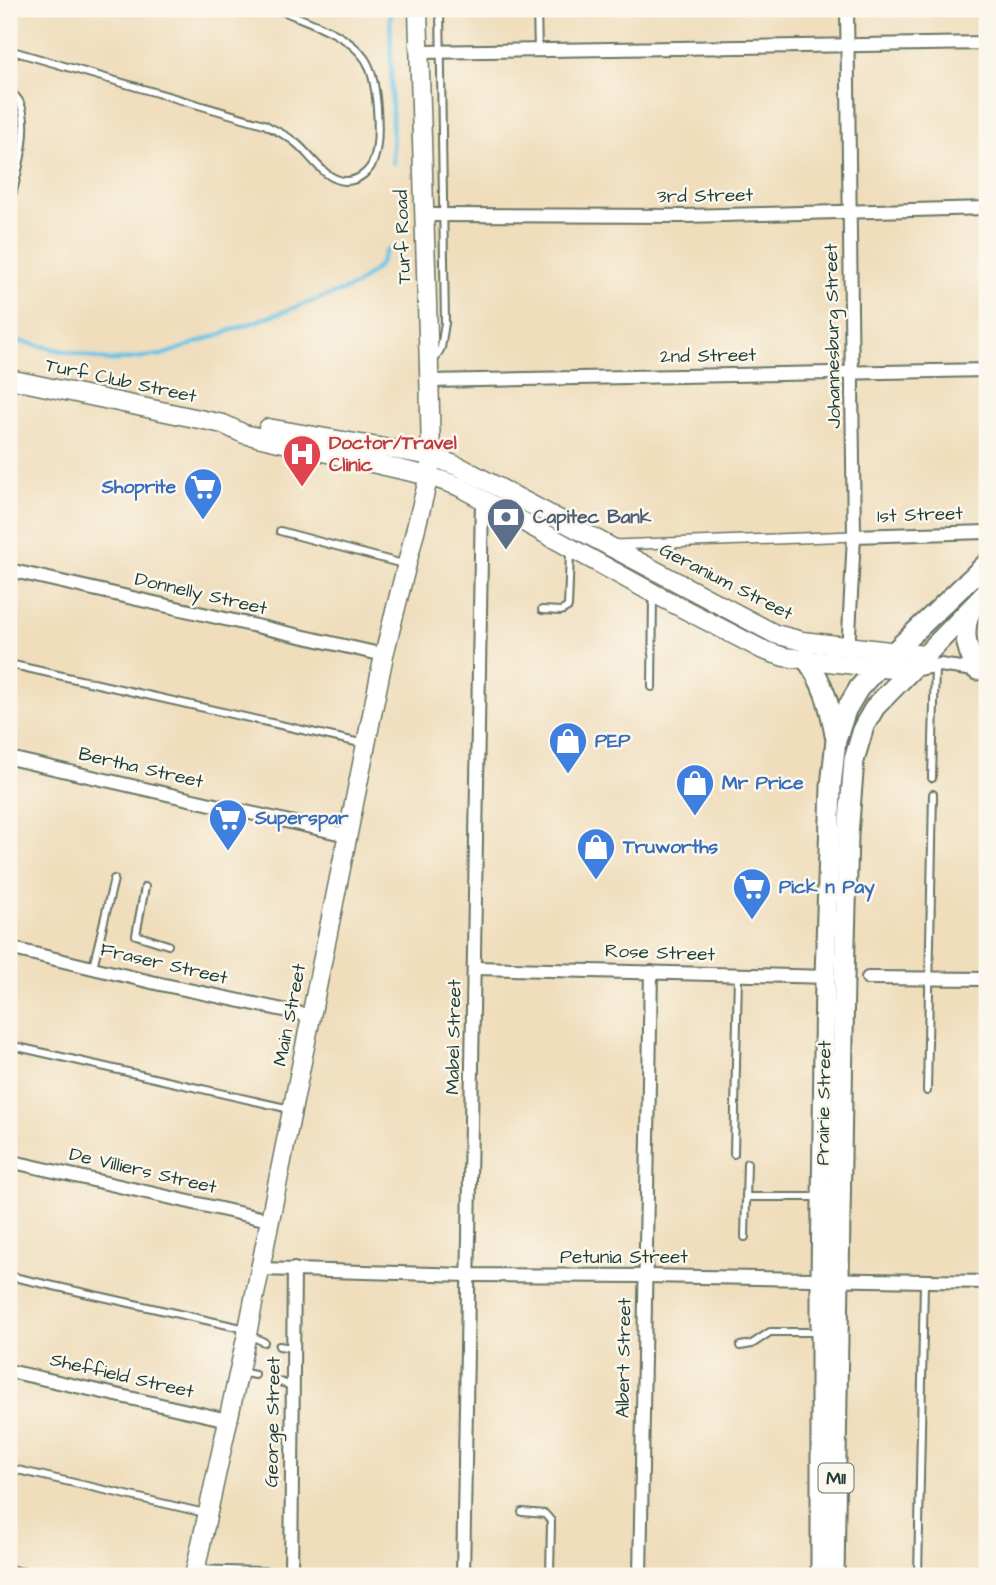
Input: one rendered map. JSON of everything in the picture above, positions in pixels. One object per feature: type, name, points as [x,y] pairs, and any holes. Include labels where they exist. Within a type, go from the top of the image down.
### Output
[{"type":"main road","name":"Turf Road","points":[[418,9],[430,465]]},
{"type":"main road","name":"Turf Club Street","points":[[9,379],[225,425],[244,434],[430,465]]},
{"type":"main road","name":"Geranium Street","points":[[430,465],[482,499],[763,650],[784,657],[806,659],[895,650],[933,662]]},
{"type":"main road","name":"Geranium Street","points":[[430,465],[462,468],[775,634],[879,666],[909,671]]},
{"type":"main road","name":"Main Street","points":[[195,1574],[228,1420],[247,1374],[247,1332],[269,1220],[384,655],[430,465]]},
{"type":"main road","name":"Prairie Street","points":[[834,1576],[830,1279],[834,977],[830,798],[836,740],[841,722],[855,695],[879,666],[987,563]]},
{"type":"main road","name":"Prairie Street","points":[[821,1576],[821,1332],[830,1279],[822,1197],[834,977],[854,760],[864,726],[875,707],[909,671],[933,662],[981,598]]},
{"type":"main road","points":[[981,598],[968,617],[965,636],[970,655],[982,671]]},
{"type":"main road","points":[[806,659],[825,689],[836,740]]},
{"type":"street","name":"Johannesburg Street","points":[[847,9],[854,536],[848,655]]},
{"type":"street","points":[[420,52],[987,43]]},
{"type":"street","name":"3rd Street","points":[[423,215],[685,216],[987,208]]},
{"type":"street","name":"2nd Street","points":[[429,374],[987,370]]},
{"type":"street","name":"Mabel Street","points":[[463,1576],[482,499]]},
{"type":"street","name":"1st Street","points":[[854,536],[987,532]]},
{"type":"street","points":[[608,545],[854,536]]},
{"type":"street","name":"Donnelly Street","points":[[9,570],[384,655]]},
{"type":"street","name":"Geranium Street","points":[[933,662],[982,671]]},
{"type":"street","name":"Bertha Street","points":[[9,758],[348,835]]},
{"type":"street","name":"Fraser Street","points":[[9,948],[312,1016]]},
{"type":"street","name":"Rose Street","points":[[474,968],[834,977]]},
{"type":"street","name":"Albert Street","points":[[640,1576],[651,972]]},
{"type":"street","points":[[868,978],[987,979]]},
{"type":"street","name":"De Villiers Street","points":[[9,1161],[269,1220]]},
{"type":"street","name":"Petunia Street","points":[[260,1269],[468,1275],[987,1282]]},
{"type":"street","name":"George Street","points":[[291,1576],[294,1269]]},
{"type":"street","name":"Sheffield Street","points":[[9,1371],[228,1420]]},
{"type":"street","points":[[195,1574],[321,1576]]},
{"type":"lane","points":[[9,50],[264,124],[295,141],[327,174],[346,181],[365,175],[374,161],[377,124],[373,83],[366,61],[347,40],[278,9]]},
{"type":"lane","points":[[429,374],[441,348],[445,323],[440,9]]},
{"type":"lane","points":[[537,9],[538,51]]},
{"type":"lane","points":[[9,92],[15,94],[21,103],[26,120],[9,207]]},
{"type":"lane","points":[[280,531],[407,565]]},
{"type":"lane","points":[[542,610],[561,611],[568,607],[570,545]]},
{"type":"lane","points":[[652,687],[653,593]]},
{"type":"lane","points":[[932,778],[933,662]]},
{"type":"lane","points":[[9,664],[366,745]]},
{"type":"lane","points":[[927,1091],[933,794]]},
{"type":"lane","points":[[93,967],[114,879]]},
{"type":"lane","points":[[145,887],[136,934],[168,945]]},
{"type":"lane","points":[[734,1154],[738,975]]},
{"type":"lane","points":[[9,1045],[293,1110]]},
{"type":"lane","points":[[745,1237],[747,1163]]},
{"type":"lane","points":[[746,1197],[822,1197]]},
{"type":"lane","points":[[9,1276],[247,1332],[264,1342]]},
{"type":"lane","points":[[918,1576],[924,1283]]},
{"type":"lane","points":[[740,1346],[752,1344],[770,1332],[821,1332]]},
{"type":"lane","points":[[279,1346],[293,1348]]},
{"type":"lane","points":[[277,1381],[292,1386]]},
{"type":"lane","points":[[9,1468],[207,1513]]},
{"type":"lane","points":[[522,1512],[545,1514],[551,1521],[550,1576]]},
{"type":"waterway","points":[[390,9],[393,163]]},
{"type":"waterway","points":[[9,339],[110,361],[162,355],[355,286],[378,267],[387,249]]},
{"type":"place","name":"Doctor/Travel Clinic","points":[[302,488]]},
{"type":"place","name":"Shoprite","points":[[203,521]]},
{"type":"place","name":"Capitec Bank","points":[[506,551]]},
{"type":"place","name":"PEP","points":[[568,775]]},
{"type":"place","name":"Mr Price","points":[[695,817]]},
{"type":"place","name":"Superspar","points":[[228,852]]},
{"type":"place","name":"Truworths","points":[[596,881]]},
{"type":"place","name":"Pick n Pay","points":[[752,921]]}]
